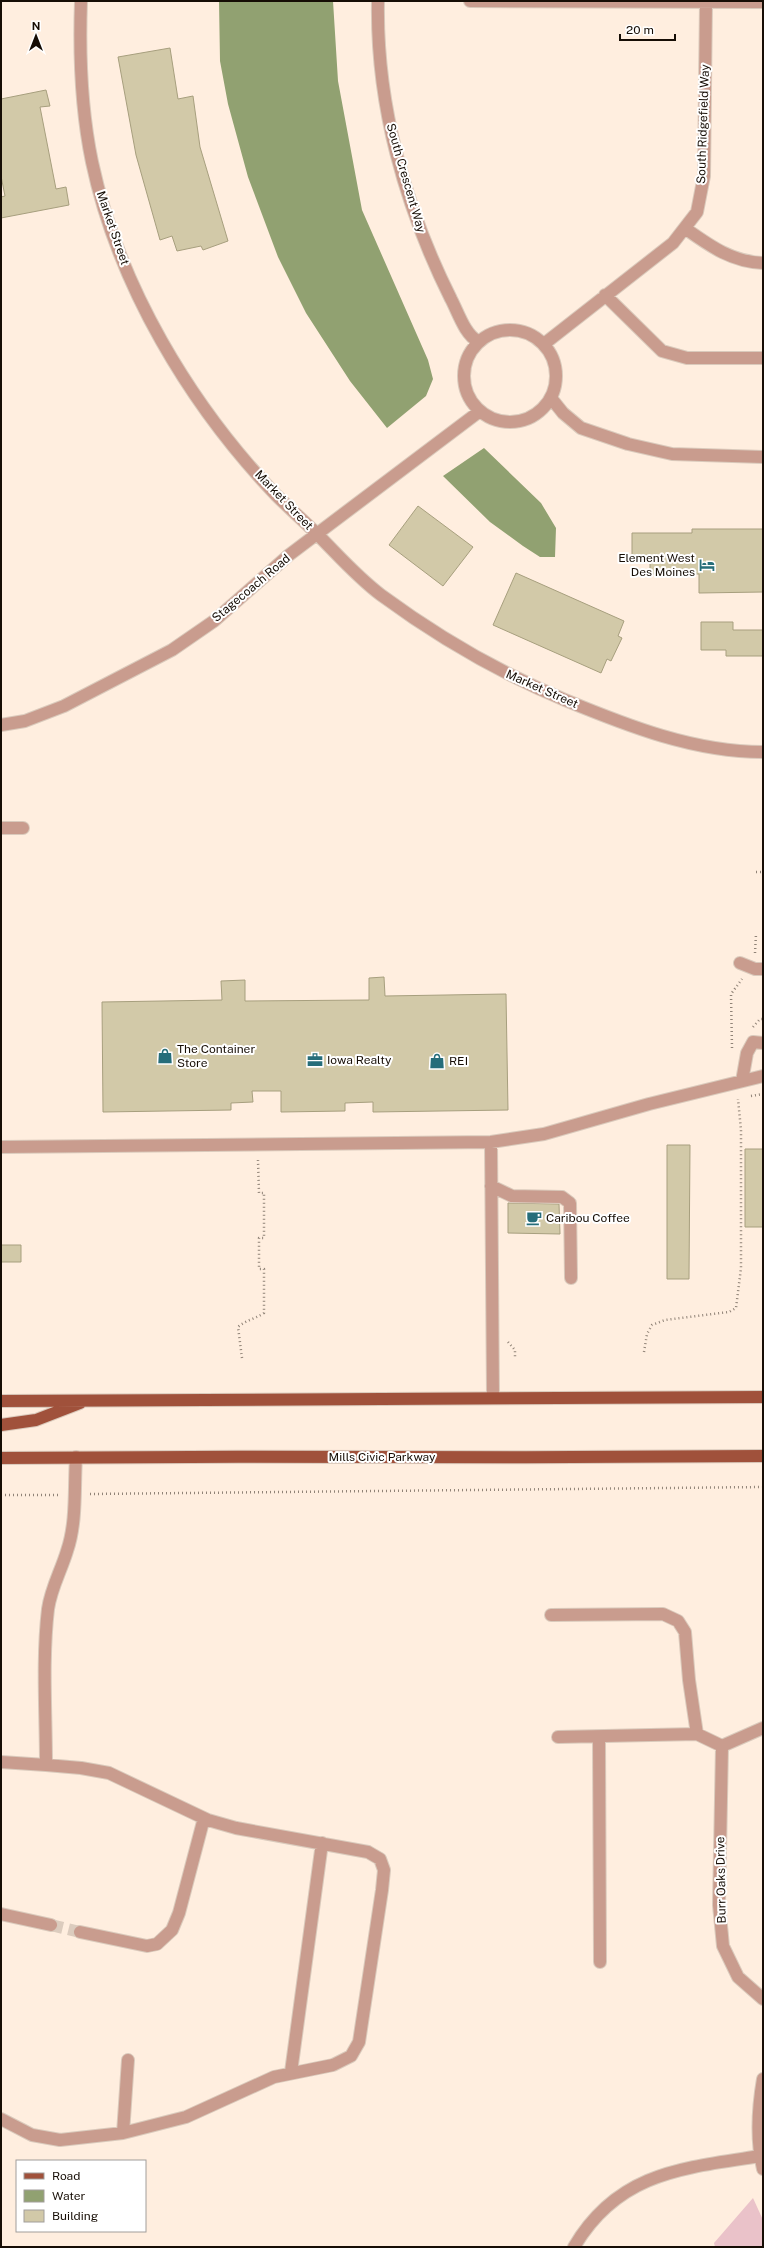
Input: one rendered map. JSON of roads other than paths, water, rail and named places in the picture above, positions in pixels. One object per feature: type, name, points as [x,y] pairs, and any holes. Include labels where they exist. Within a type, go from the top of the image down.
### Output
[{"type":"main road","points":[[1,1401],[763,1397]]},
{"type":"main road","points":[[1,1424],[36,1420],[87,1400]]},
{"type":"main road","name":"Mills Civic Parkway","points":[[1,1458],[433,1456],[567,1459],[763,1456]]},
{"type":"street","name":"Market Street","points":[[81,1],[82,100],[92,162],[107,217],[144,308],[190,388],[213,419],[275,494],[318,535],[341,561],[379,594],[485,662],[543,691],[653,734],[734,752],[763,752]]},
{"type":"street","name":"South Crescent Way","points":[[378,1],[377,40],[382,87],[399,161],[426,245],[462,320],[472,338],[478,341]]},
{"type":"street","points":[[470,1],[763,2]]},
{"type":"street","name":"South Ridgefield Way","points":[[544,344],[673,243],[686,229],[697,212],[704,176],[706,2]]},
{"type":"street","points":[[686,229],[715,249],[739,260],[763,263]]},
{"type":"street","points":[[605,295],[662,351],[687,358],[763,358]]},
{"type":"street","points":[[515,330],[531,334],[544,344],[553,358],[556,368],[556,383],[550,398],[541,410],[525,420],[509,422],[494,419],[480,411],[471,402],[465,387],[463,371],[468,355],[478,341],[498,331],[515,330]]},
{"type":"street","points":[[550,398],[563,413],[581,428],[628,444],[672,454],[763,457]]},
{"type":"street","name":"Stagecoach Road","points":[[1,725],[25,721],[64,706],[172,650],[214,621],[288,555],[318,535],[480,411]]},
{"type":"street","points":[[1,828],[23,828]]},
{"type":"street","points":[[745,965],[763,968]]},
{"type":"street","points":[[742,1081],[747,1053],[753,1042],[763,1042]]},
{"type":"street","points":[[1,1147],[491,1142],[544,1134],[641,1106],[763,1076]]},
{"type":"street","points":[[491,1142],[493,1398]]},
{"type":"street","points":[[491,1186],[512,1196],[562,1197],[570,1203],[571,1278]]},
{"type":"street","points":[[46,1765],[48,1608],[54,1585],[68,1551],[73,1522],[76,1457]]},
{"type":"street","points":[[551,1615],[663,1614],[678,1621],[685,1632],[689,1680],[697,1734]]},
{"type":"street","points":[[558,1738],[697,1734],[722,1746],[763,1728]]},
{"type":"street","points":[[599,1737],[600,1962]]},
{"type":"street","name":"Burr Oaks Drive","points":[[722,1746],[719,1905],[723,1946],[738,1977],[763,1999]]},
{"type":"street","points":[[1,1762],[81,1768],[109,1773],[204,1818],[236,1828],[368,1852],[380,1859],[384,1870],[359,2042],[351,2056],[333,2065],[291,2072],[274,2077],[186,2117],[123,2133],[60,2140],[32,2135],[1,2119]]},
{"type":"street","points":[[80,1932],[147,1946],[158,1944],[172,1930],[179,1913],[204,1818]]},
{"type":"street","points":[[291,2072],[322,1843]]},
{"type":"street","points":[[1,1914],[51,1925]]},
{"type":"street","points":[[123,2133],[128,2060]]},
{"type":"street","points":[[763,2079],[759,2101],[758,2127],[763,2169]]},
{"type":"street","points":[[574,2247],[598,2214],[619,2196],[642,2182],[669,2172],[761,2156]]},
{"type":"water","points":[[219,1],[333,1],[338,81],[362,210],[428,360],[433,379],[426,396],[387,428],[350,381],[306,313],[278,257],[248,177],[228,104],[220,61]]},
{"type":"water","points":[[484,448],[541,503],[556,528],[555,557],[540,557],[523,546],[490,522],[443,476]]},
{"type":"tunnel","points":[[51,1925],[80,1932]]},
{"type":"place","name":"Element West Des Moines","points":[[707,565]]},
{"type":"place","name":"The Container Store","points":[[165,1056]]},
{"type":"place","name":"Iowa Realty","points":[[315,1060]]},
{"type":"place","name":"REI","points":[[437,1061]]},
{"type":"place","name":"Caribou Coffee","points":[[534,1218]]}]
